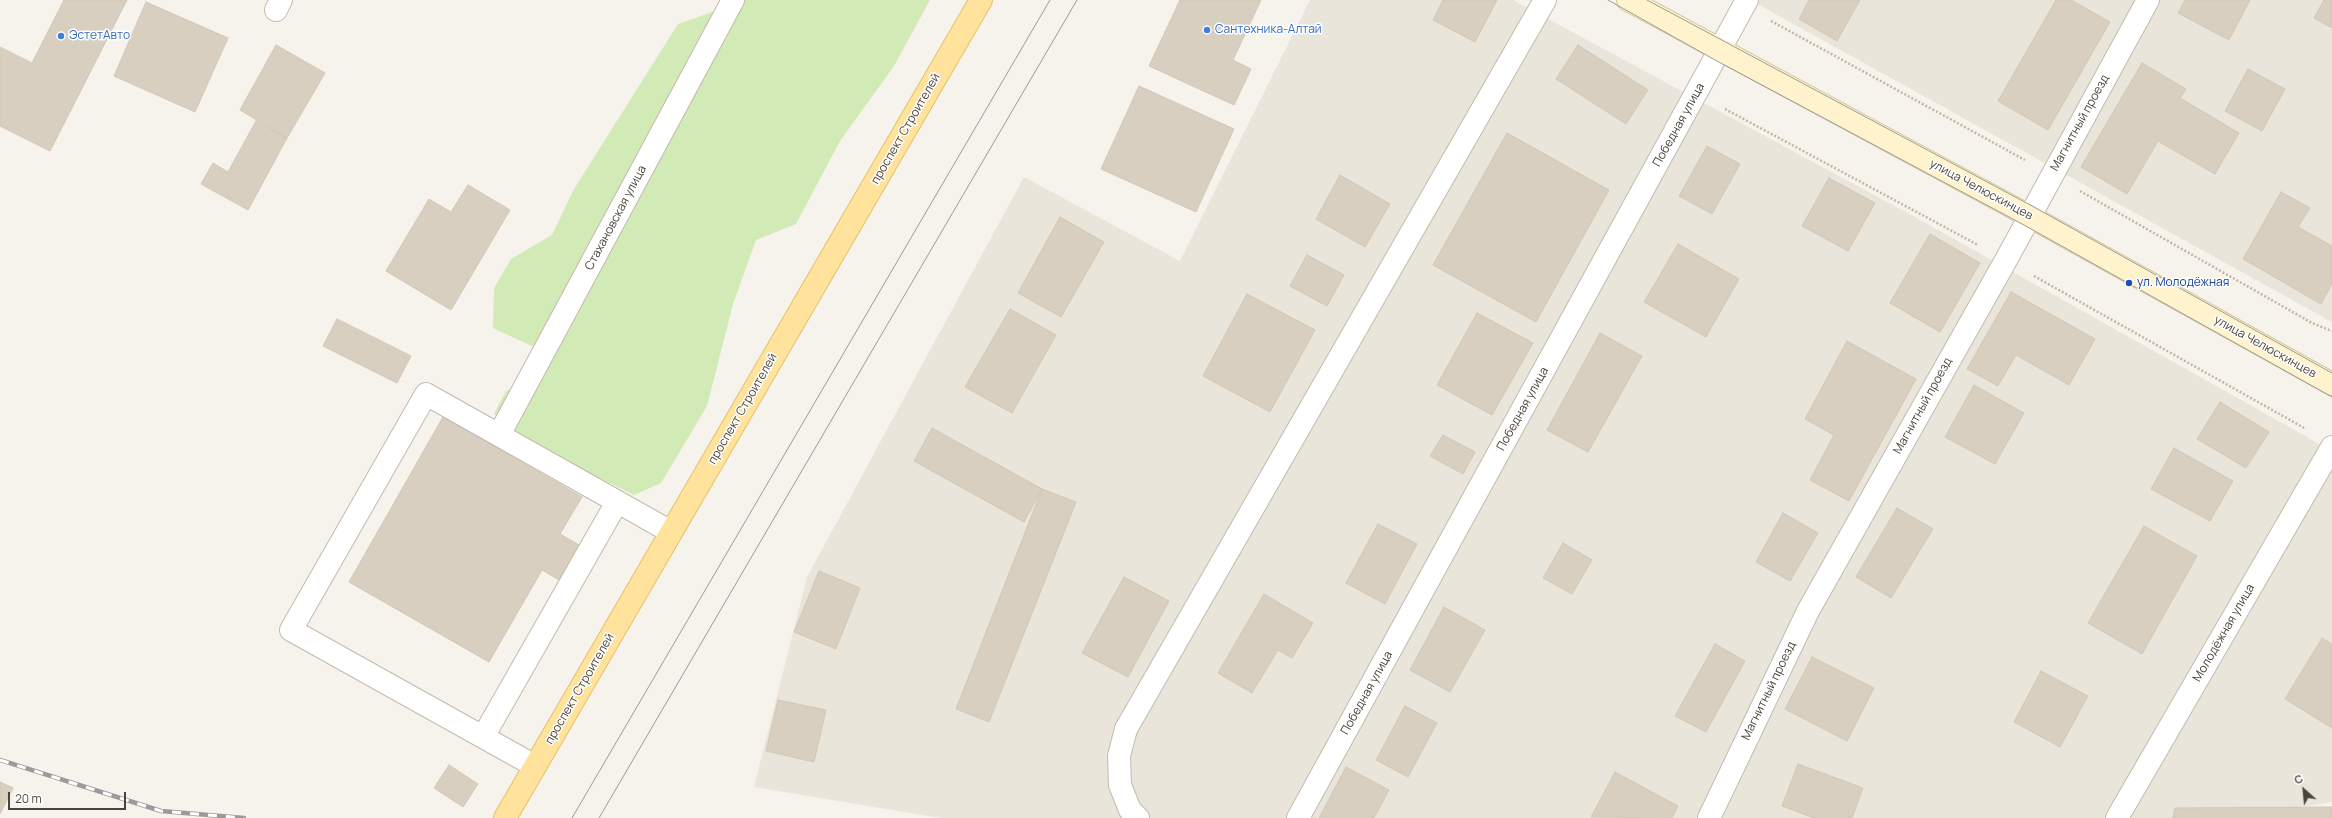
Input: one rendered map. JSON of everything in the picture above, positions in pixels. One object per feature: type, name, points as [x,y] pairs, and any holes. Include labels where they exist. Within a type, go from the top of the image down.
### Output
[{"type":"main road","name":"проспект Строителей","points":[[505,818],[981,0]]},
{"type":"main road","name":"улица Челюскинцев","points":[[1628,0],[1718,50],[2028,216],[2332,384]]},
{"type":"street","name":"Стахановская улица","points":[[499,435],[733,0]]},
{"type":"street","points":[[1138,818],[1130,810],[1120,785],[1119,756],[1126,729],[1545,0]]},
{"type":"street","name":"Победная улица","points":[[1298,818],[1718,50],[1747,0]]},
{"type":"street","name":"Магнитный проезд","points":[[1709,818],[1808,611],[2148,0]]},
{"type":"street","points":[[535,766],[291,630],[426,394],[671,532]]},
{"type":"street","name":"Молодёжная улица","points":[[2117,818],[2332,447]]},
{"type":"street","points":[[483,737],[617,502]]},
{"type":"shaded area","points":[[1310,0],[1513,0],[1915,217],[2332,451],[2332,802],[2226,818],[940,818],[754,787],[807,577],[1024,177],[1180,261]]},
{"type":"shaded area","points":[[1750,0],[2332,0],[2332,322]]},
{"type":"green space","points":[[736,0],[930,0],[894,66],[840,141],[796,224],[756,240],[733,304],[707,406],[661,483],[634,495],[518,438],[494,414],[506,391],[540,376],[549,354],[493,328],[494,288],[511,259],[552,235],[574,189],[678,24],[715,11]]},
{"type":"building","points":[[64,0],[127,0],[50,151],[0,126],[0,47],[32,63]]},
{"type":"building","name":"Сантехника-Алтай","points":[[1180,0],[1261,0],[1233,60],[1251,69],[1234,105],[1149,66]]},
{"type":"building","points":[[1443,0],[1497,0],[1475,42],[1433,20]]},
{"type":"building","points":[[1809,0],[1860,0],[1837,41],[1799,19]]},
{"type":"building","points":[[2056,0],[2071,0],[2110,22],[2048,130],[1998,101]]},
{"type":"building","points":[[2185,0],[2250,0],[2229,40],[2178,13]]},
{"type":"building","points":[[2324,0],[2332,0],[2332,28],[2314,18]]},
{"type":"building","points":[[146,2],[228,38],[195,112],[114,76]]},
{"type":"building","points":[[276,45],[325,73],[287,138],[240,110]]},
{"type":"building","points":[[1578,45],[1648,90],[1626,124],[1556,79]]},
{"type":"building","points":[[2142,63],[2186,89],[2180,98],[2239,133],[2215,174],[2158,141],[2127,194],[2081,167]]},
{"type":"building","points":[[2248,69],[2285,89],[2262,131],[2225,111]]},
{"type":"building","points":[[1139,86],[1234,129],[1196,212],[1101,169]]},
{"type":"building","points":[[256,121],[287,138],[248,210],[201,184],[213,163],[228,172]]},
{"type":"building","points":[[1507,133],[1609,190],[1536,322],[1433,265]]},
{"type":"building","points":[[1707,146],[1740,164],[1712,214],[1679,196]]},
{"type":"building","points":[[1340,175],[1390,204],[1365,247],[1316,219]]},
{"type":"building","points":[[1829,178],[1875,203],[1848,251],[1802,226]]},
{"type":"building","points":[[468,185],[510,210],[451,310],[386,271],[429,199],[451,212]]},
{"type":"building","points":[[2281,192],[2310,208],[2298,227],[2332,246],[2332,284],[2321,304],[2243,259]]},
{"type":"building","points":[[1060,217],[1104,242],[1061,317],[1018,293]]},
{"type":"building","points":[[1930,234],[1980,263],[1940,332],[1890,303]]},
{"type":"building","points":[[1678,244],[1739,279],[1706,337],[1644,302]]},
{"type":"building","points":[[1307,255],[1344,275],[1327,306],[1290,286]]},
{"type":"building","points":[[2011,292],[2095,339],[2069,385],[2016,355],[1998,386],[1967,369]]},
{"type":"building","points":[[1247,294],[1315,330],[1270,412],[1203,376]]},
{"type":"building","points":[[1010,309],[1056,335],[1012,413],[965,387]]},
{"type":"building","points":[[1477,313],[1533,343],[1492,415],[1437,385]]},
{"type":"building","points":[[337,319],[411,356],[397,383],[323,346]]},
{"type":"building","points":[[1600,333],[1642,356],[1588,452],[1547,430]]},
{"type":"building","points":[[1847,341],[1916,379],[1849,501],[1810,480],[1834,435],[1805,419]]},
{"type":"building","points":[[1974,385],[2024,413],[1995,464],[1945,437]]},
{"type":"building","points":[[2220,402],[2269,432],[2246,468],[2197,439]]},
{"type":"building","points":[[443,417],[582,497],[560,534],[586,549],[566,584],[542,570],[489,662],[349,582]]},
{"type":"building","points":[[932,428],[1042,489],[1024,522],[914,461]]},
{"type":"building","points":[[1443,435],[1475,452],[1463,474],[1430,456]]},
{"type":"building","points":[[2174,448],[2233,481],[2210,521],[2151,489]]},
{"type":"building","points":[[1042,489],[1076,502],[989,722],[956,709]]},
{"type":"building","points":[[1897,508],[1933,529],[1891,598],[1856,577]]},
{"type":"building","points":[[1783,513],[1818,533],[1790,581],[1756,562]]},
{"type":"building","points":[[1378,524],[1417,544],[1385,604],[1346,583]]},
{"type":"building","points":[[2144,526],[2197,556],[2142,654],[2088,623]]},
{"type":"building","points":[[1563,543],[1592,560],[1572,594],[1543,578]]},
{"type":"building","points":[[819,571],[860,588],[836,649],[794,632]]},
{"type":"building","points":[[1124,577],[1169,601],[1128,677],[1082,653]]},
{"type":"building","points":[[1264,594],[1313,623],[1292,658],[1278,650],[1252,693],[1218,673]]},
{"type":"building","points":[[1444,607],[1485,630],[1450,692],[1410,670]]},
{"type":"building","points":[[2322,638],[2332,644],[2332,728],[2285,699]]},
{"type":"building","points":[[1715,644],[1745,661],[1706,732],[1675,716]]},
{"type":"building","points":[[1812,657],[1874,688],[1847,741],[1785,709]]},
{"type":"building","points":[[2041,671],[2088,696],[2060,747],[2014,722]]},
{"type":"building","points":[[778,700],[826,710],[814,762],[766,751]]},
{"type":"building","points":[[1405,706],[1437,723],[1408,777],[1376,760]]},
{"type":"building","points":[[1798,764],[1863,788],[1852,818],[1814,818],[1782,806]]},
{"type":"building","points":[[449,765],[478,784],[463,807],[434,788]]},
{"type":"building","points":[[1346,767],[1389,790],[1374,818],[1319,818]]},
{"type":"building","points":[[1615,772],[1678,806],[1672,818],[1591,817]]},
{"type":"building","points":[[0,782],[13,788],[0,814]]},
{"type":"building","points":[[2332,807],[2332,818],[2173,818],[2175,808]]},
{"type":"tram line","points":[[572,818],[1050,0]]},
{"type":"tram line","points":[[599,818],[1077,0]]},
{"type":"tram line","points":[[1608,0],[1715,60],[2024,225],[2332,397]]},
{"type":"tram line","points":[[1647,0],[2034,207],[2332,373]]},
{"type":"railway","points":[[0,760],[161,811],[244,818]]},
{"type":"place","name":"Сантехника-Алтай","points":[[1207,30]]},
{"type":"place","name":"ЭстетАвто","points":[[61,36]]},
{"type":"place","name":"ул. Молодёжная","points":[[2129,283]]}]
